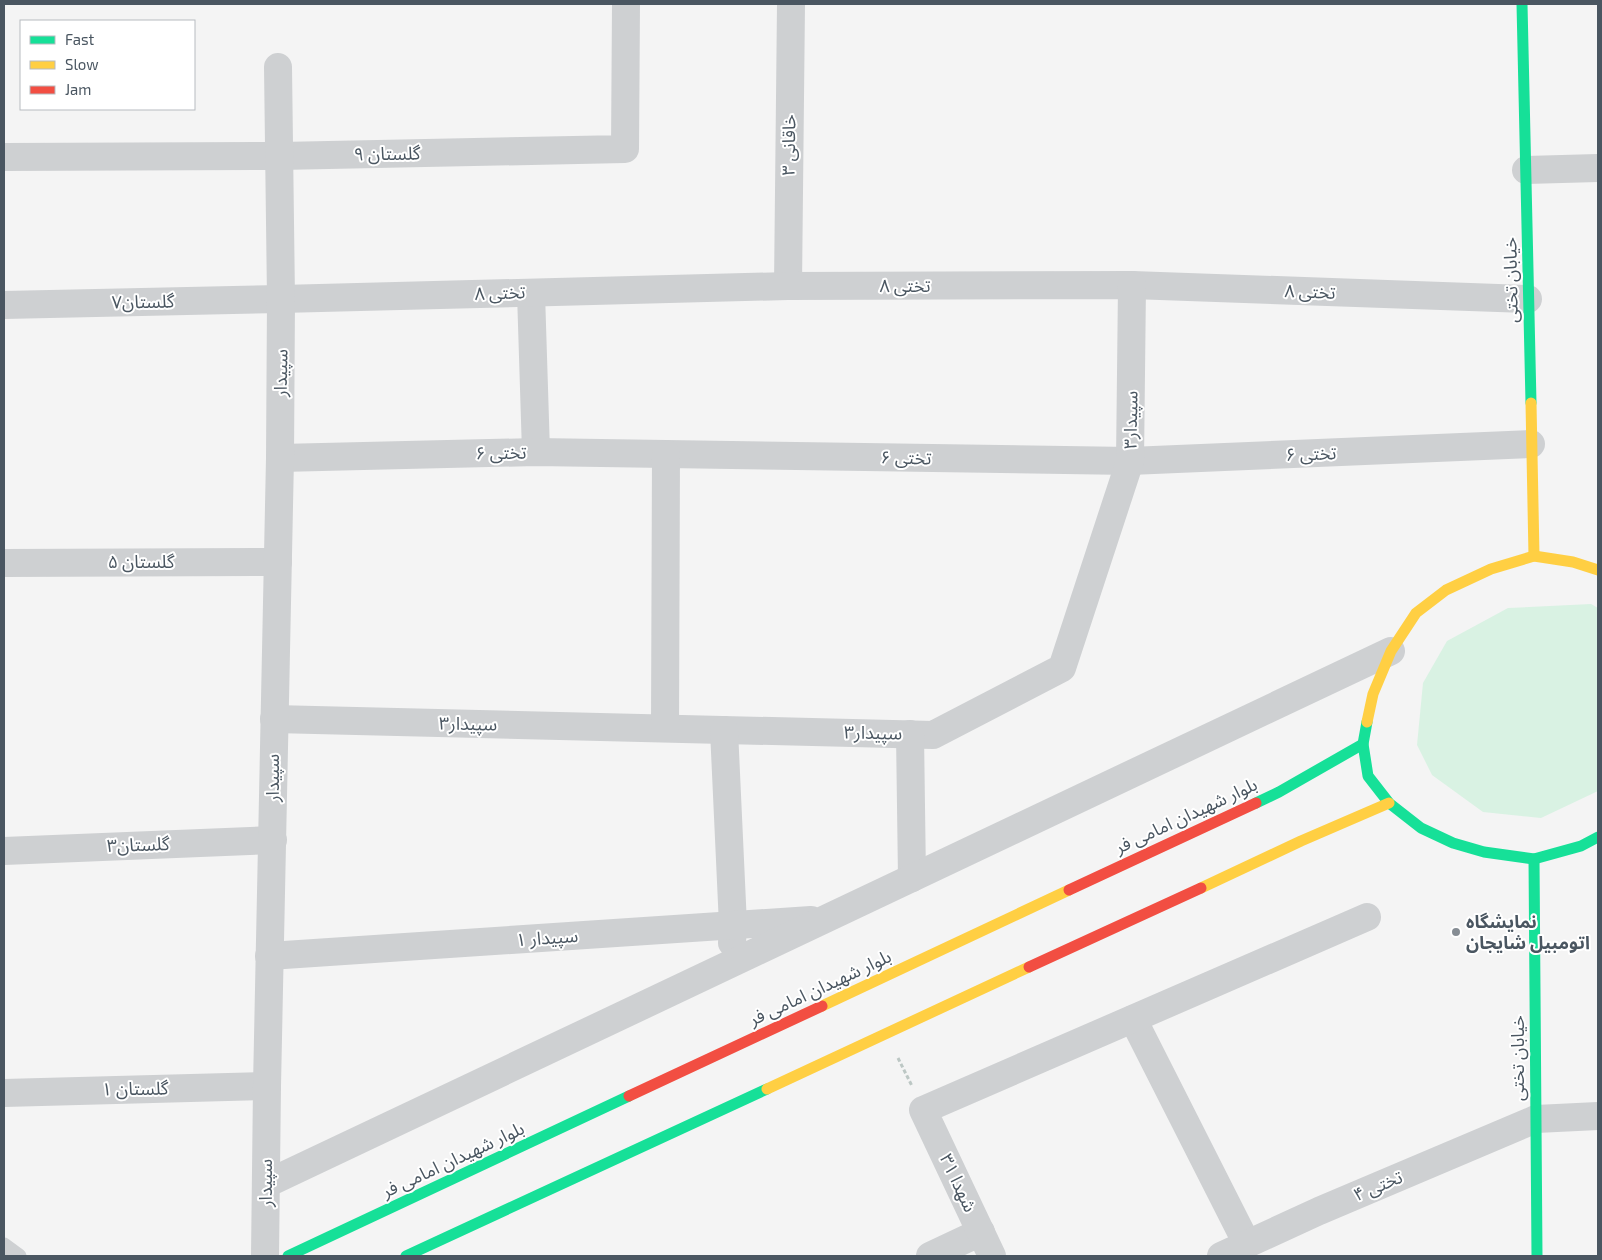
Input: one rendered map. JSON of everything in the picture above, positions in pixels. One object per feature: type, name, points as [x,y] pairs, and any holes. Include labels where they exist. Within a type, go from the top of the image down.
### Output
[{"type":"street","name":"گلستان ۹","points":[[4,157],[280,156],[625,149],[626,4]]},
{"type":"street","name":"خاقانی ۳","points":[[788,286],[791,4]]},
{"type":"street","name":"خیابان تختی","points":[[1522,4],[1534,556]]},
{"type":"street","name":"سپیدار","points":[[266,1256],[269,956],[273,840],[282,299],[278,67]]},
{"type":"street","points":[[1526,170],[1598,168]]},
{"type":"street","name":"تختی ۸","points":[[282,299],[788,286],[1132,286],[1528,299]]},
{"type":"street","name":"سپیدار۳","points":[[274,720],[933,735],[1062,668],[1130,461],[1132,286]]},
{"type":"street","points":[[530,293],[536,452]]},
{"type":"street","name":"گلستان۷","points":[[4,305],[282,299]]},
{"type":"street","name":"تختی ۶","points":[[280,458],[536,452],[1130,461],[1531,444]]},
{"type":"street","points":[[665,728],[666,454]]},
{"type":"street","points":[[1598,570],[1573,562],[1534,556],[1491,569],[1446,590],[1416,613],[1391,651],[1373,694],[1363,744],[1368,776],[1390,803],[1421,828],[1454,843],[1484,852],[1534,859],[1581,846],[1598,837]]},
{"type":"street","name":"گلستان ۵","points":[[4,563],[278,562]]},
{"type":"street","points":[[266,1184],[1391,651]]},
{"type":"street","points":[[724,730],[733,925],[731,964]]},
{"type":"street","points":[[910,734],[912,878]]},
{"type":"street","name":"بلوار شهیدان امامی فر","points":[[288,1256],[1279,792],[1363,744]]},
{"type":"street","points":[[406,1256],[1300,841],[1390,803]]},
{"type":"street","name":"گلستان۳","points":[[4,851],[273,840]]},
{"type":"street","name":"خیابان تختی","points":[[1534,859],[1537,1256]]},
{"type":"street","points":[[923,1110],[1367,917]]},
{"type":"street","name":"سپیدار ۱","points":[[269,956],[825,919]]},
{"type":"street","points":[[1133,1019],[1247,1244]]},
{"type":"street","name":"گلستان ۱","points":[[4,1093],[267,1086]]},
{"type":"street","name":"شهدا ۳۱","points":[[923,1110],[992,1256]]},
{"type":"street","points":[[1536,1118],[1598,1116]]},
{"type":"street","name":"تختی ۴","points":[[1221,1256],[1319,1211],[1536,1118]]},
{"type":"street","points":[[930,1256],[981,1232]]},
{"type":"lane","points":[[4,1245],[19,1256]]},
{"type":"path","points":[[886,1032],[923,1110]]},
{"type":"green space","points":[[1591,604],[1598,608],[1598,791],[1541,818],[1483,812],[1432,775],[1417,745],[1423,683],[1447,641],[1508,608]]},
{"type":"traffic: fast","points":[[1522,4],[1531,403]]},
{"type":"traffic: fast","points":[[1367,722],[1363,744],[1368,776],[1389,803],[1421,828],[1453,843],[1484,852],[1534,859],[1581,846],[1598,837]]},
{"type":"traffic: fast","points":[[1256,803],[1363,744]]},
{"type":"traffic: fast","points":[[1534,859],[1537,1256]]},
{"type":"traffic: fast","points":[[406,1256],[767,1089]]},
{"type":"traffic: fast","points":[[288,1256],[629,1096]]},
{"type":"traffic: slow","points":[[1531,403],[1534,556]]},
{"type":"traffic: slow","points":[[1367,722],[1373,694],[1391,651],[1416,613],[1446,590],[1491,569],[1534,556],[1573,562],[1598,570]]},
{"type":"traffic: slow","points":[[1201,888],[1301,841],[1389,803]]},
{"type":"traffic: slow","points":[[822,1006],[1069,890]]},
{"type":"traffic: slow","points":[[767,1089],[1029,967]]},
{"type":"traffic: jam","points":[[1069,890],[1256,803]]},
{"type":"traffic: jam","points":[[1029,967],[1201,888]]},
{"type":"traffic: jam","points":[[629,1096],[822,1006]]},
{"type":"place","name":"نمایشگاه اتومبیل شایجان","points":[[1456,932]]}]
